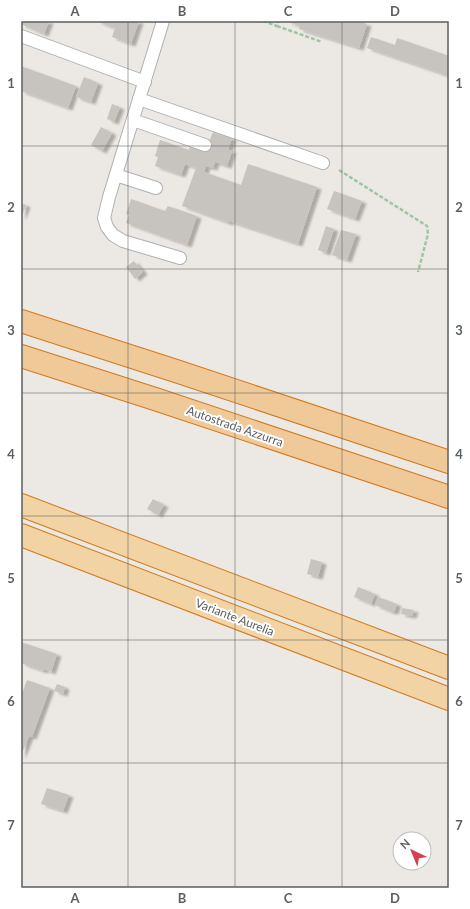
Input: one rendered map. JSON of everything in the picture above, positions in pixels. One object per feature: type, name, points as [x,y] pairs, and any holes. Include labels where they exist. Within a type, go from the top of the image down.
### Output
[{"type":"highway","points":[[21,321],[449,462]]},
{"type":"highway","name":"Autostrada Azzurra","points":[[21,356],[449,497]]},
{"type":"highway","points":[[21,505],[449,668]]},
{"type":"highway","name":"Variante Aurelia","points":[[21,535],[449,699]]},
{"type":"lane","points":[[163,21],[109,197],[104,218],[107,227],[113,236],[123,241],[180,258]]},
{"type":"lane","points":[[21,36],[145,82]]},
{"type":"lane","points":[[139,99],[323,163]]},
{"type":"lane","points":[[133,120],[205,145]]},
{"type":"lane","points":[[116,175],[156,188]]},
{"type":"path","points":[[263,21],[322,42]]},
{"type":"path","points":[[277,26],[278,21]]},
{"type":"path","points":[[323,163],[331,165],[346,174],[426,226],[428,234],[418,272]]},
{"type":"building","points":[[21,21],[49,21],[44,34],[21,24]]},
{"type":"building","points":[[96,21],[139,21],[131,44],[112,37],[115,28]]},
{"type":"building","points":[[286,21],[356,21],[367,24],[359,48],[299,29],[300,26]]},
{"type":"building","points":[[371,37],[395,45],[397,38],[449,56],[449,76],[367,48]]},
{"type":"building","points":[[21,66],[76,86],[68,108],[21,91]]},
{"type":"building","points":[[84,77],[98,83],[91,102],[76,97]]},
{"type":"building","points":[[112,104],[120,107],[114,122],[107,119]]},
{"type":"building","points":[[101,127],[112,133],[102,151],[91,145]]},
{"type":"building","points":[[213,132],[232,138],[228,150],[232,151],[227,166],[215,162],[213,168],[206,166],[204,172],[241,185],[248,164],[317,187],[298,244],[229,221],[229,223],[182,206],[196,168],[185,164],[181,175],[155,166],[158,157],[155,156],[160,140],[189,150],[190,145],[208,151],[212,143],[209,142]]},
{"type":"building","points":[[334,191],[362,201],[355,219],[327,209]]},
{"type":"building","points":[[131,199],[165,211],[168,206],[197,216],[187,245],[126,223],[129,215],[126,214]]},
{"type":"building","points":[[21,203],[26,205],[21,218]]},
{"type":"building","points":[[326,226],[334,229],[326,253],[318,250]]},
{"type":"building","points":[[341,230],[356,234],[347,260],[332,255]]},
{"type":"building","points":[[134,261],[143,272],[135,279],[126,267]]},
{"type":"building","points":[[153,499],[164,505],[158,515],[147,509]]},
{"type":"building","points":[[311,559],[322,562],[318,577],[307,574]]},
{"type":"building","points":[[358,587],[375,594],[371,604],[354,597]]},
{"type":"building","points":[[378,597],[397,604],[394,612],[375,605]]},
{"type":"building","points":[[402,608],[414,610],[412,616],[401,614]]},
{"type":"building","points":[[21,642],[57,654],[51,672],[44,669],[43,671],[21,663]]},
{"type":"building","points":[[27,680],[50,688],[32,737],[29,736],[21,756],[21,696]]},
{"type":"building","points":[[57,684],[65,687],[63,694],[54,691]]},
{"type":"building","points":[[47,788],[69,795],[63,811],[41,804]]}]
